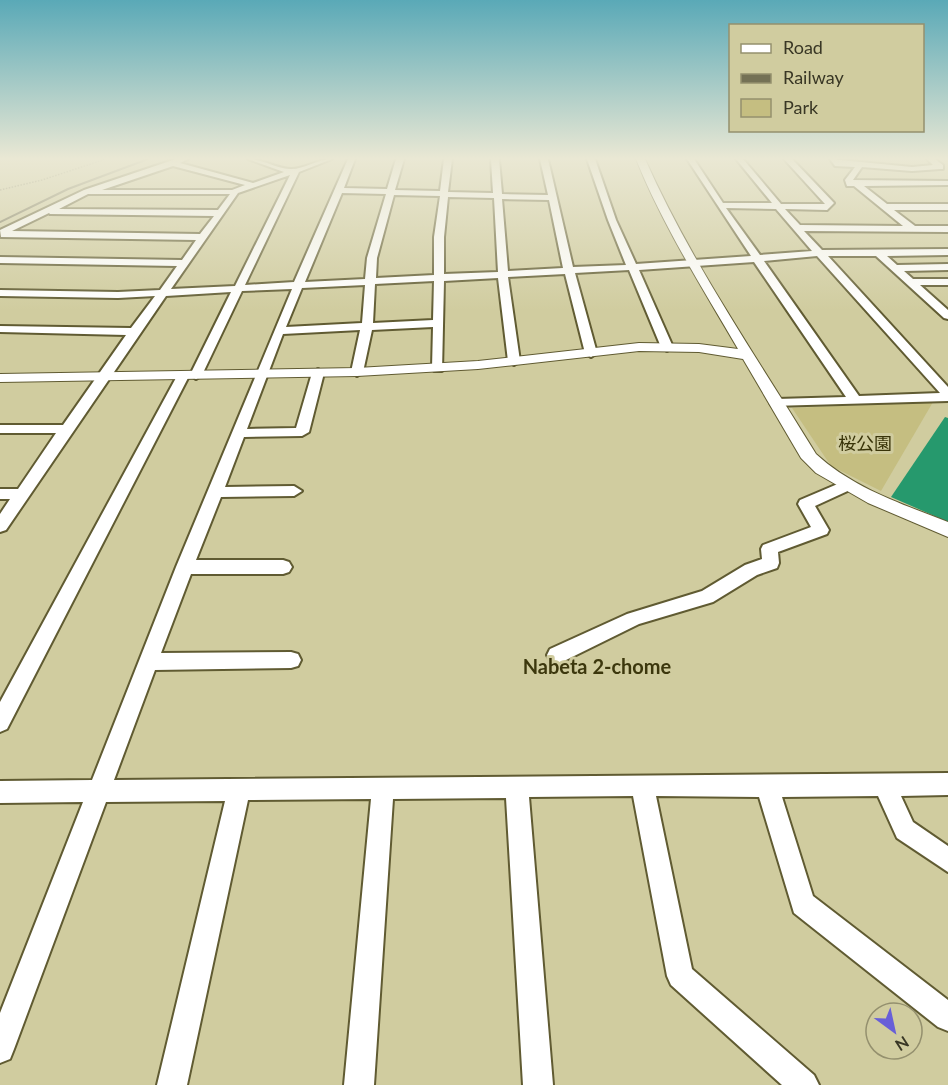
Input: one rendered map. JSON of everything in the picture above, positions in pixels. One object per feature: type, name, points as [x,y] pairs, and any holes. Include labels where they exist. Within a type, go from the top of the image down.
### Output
[{"type":"street","points":[[0,234],[49,210]]},
{"type":"street","points":[[0,526],[134,332],[223,210]]},
{"type":"street","points":[[0,722],[239,289],[276,210]]},
{"type":"street","points":[[0,1049],[151,662],[185,567],[261,375],[331,210]]},
{"type":"street","points":[[357,372],[367,326],[372,258],[387,210]]},
{"type":"street","points":[[438,368],[439,237],[443,210]]},
{"type":"street","points":[[499,210],[503,274],[514,362]]},
{"type":"street","points":[[555,210],[591,353]]},
{"type":"street","points":[[608,210],[667,347]]},
{"type":"street","points":[[664,210],[694,264],[810,458],[818,467],[847,485],[948,530]]},
{"type":"street","points":[[722,210],[855,400]]},
{"type":"street","points":[[781,210],[948,396]]},
{"type":"street","points":[[889,210],[914,230]]},
{"type":"street","points":[[46,211],[221,213]]},
{"type":"street","points":[[797,228],[948,229]]},
{"type":"street","points":[[0,234],[204,237]]},
{"type":"street","points":[[0,293],[118,295],[694,264],[821,253],[948,252]]},
{"type":"street","points":[[878,253],[948,315]]},
{"type":"street","points":[[0,260],[184,263]]},
{"type":"street","points":[[896,268],[948,267]]},
{"type":"street","points":[[912,282],[948,282]]},
{"type":"street","points":[[929,298],[948,297]]},
{"type":"street","points":[[279,331],[439,323]]},
{"type":"street","points":[[0,329],[134,332]]},
{"type":"street","points":[[0,378],[357,372],[514,362],[667,347],[699,348],[748,355]]},
{"type":"street","points":[[239,433],[302,432],[318,373]]},
{"type":"street","points":[[777,403],[948,396]]},
{"type":"street","points":[[0,429],[66,429]]},
{"type":"street","points":[[557,655],[633,619],[707,597],[751,570],[771,563],[769,549],[821,530],[806,504],[847,485]]},
{"type":"street","points":[[215,492],[294,491]]},
{"type":"street","points":[[0,494],[22,494]]},
{"type":"street","points":[[185,567],[283,567]]},
{"type":"street","points":[[151,662],[291,660]]},
{"type":"street","points":[[0,792],[642,784],[767,786],[948,784]]},
{"type":"street","points":[[642,784],[680,976],[804,1085]]},
{"type":"street","points":[[884,785],[905,830],[948,860]]},
{"type":"street","points":[[517,786],[538,1085]]},
{"type":"street","points":[[767,786],[803,904],[948,1017]]},
{"type":"street","points":[[359,1085],[383,787]]},
{"type":"street","points":[[172,1085],[239,790]]},
{"type":"green space","name":"桜公園","points":[[933,402],[881,491],[831,466],[792,408]]},
{"type":"shaded area","points":[[945,417],[948,418],[948,522],[891,497]]},
{"type":"railway","points":[[0,222],[25,210]]},
{"type":"district","name":"Nabeta 2-chome","points":[[597,666]]}]
